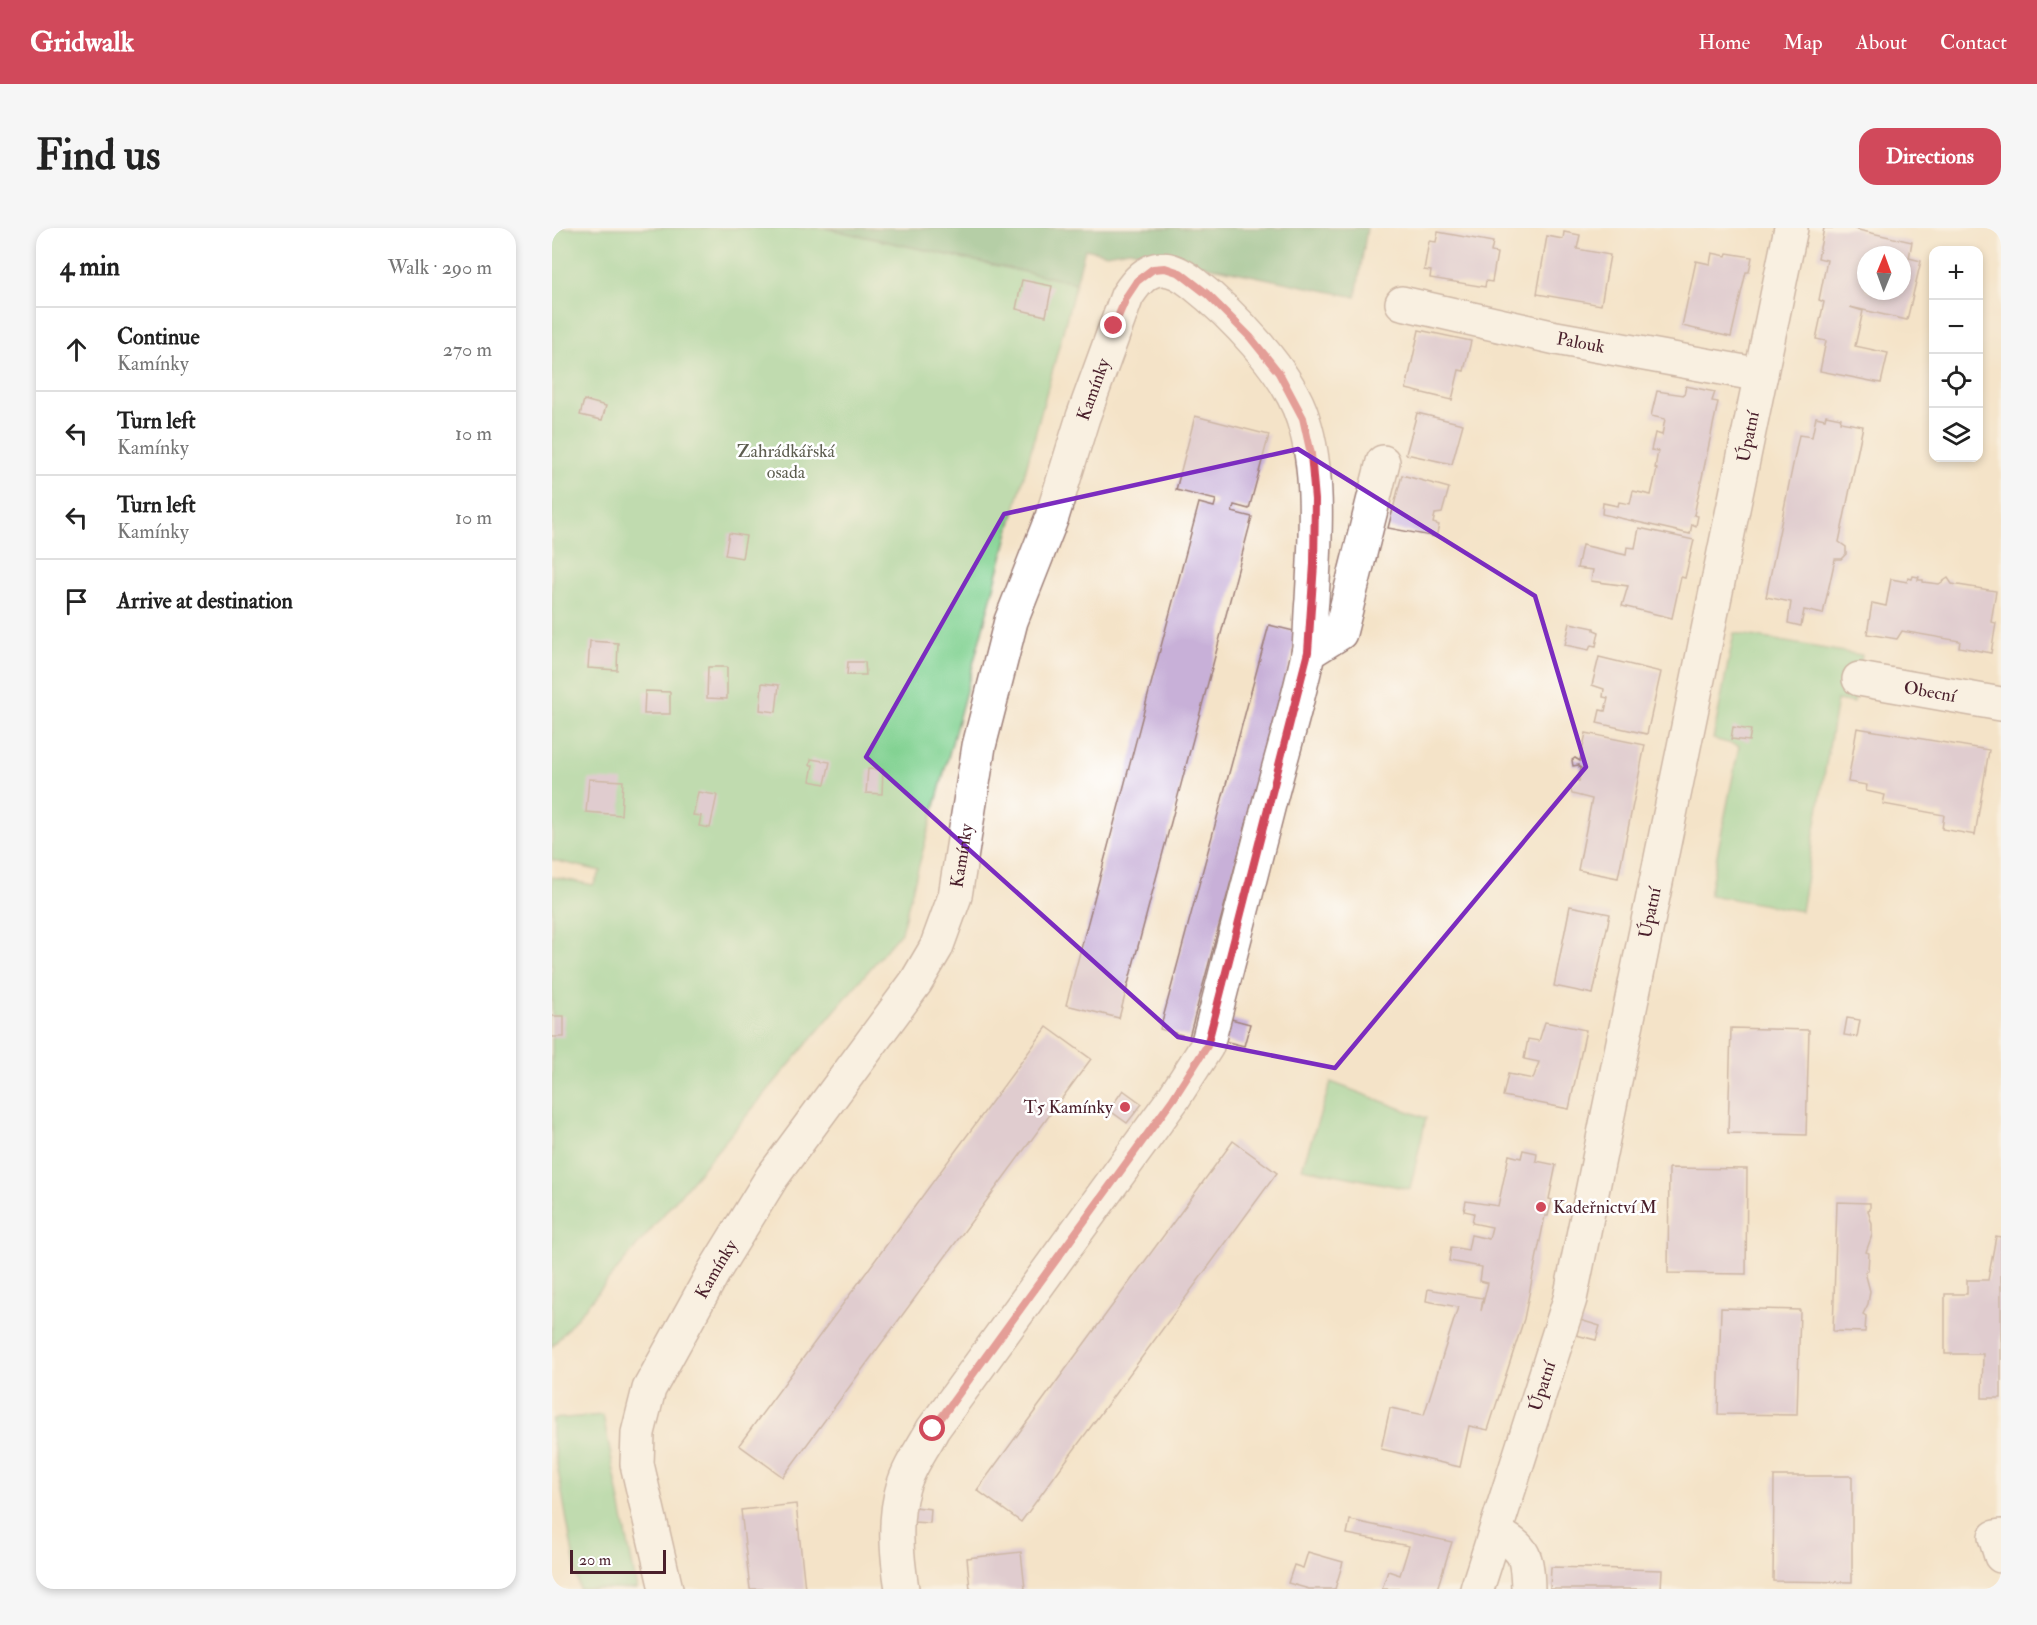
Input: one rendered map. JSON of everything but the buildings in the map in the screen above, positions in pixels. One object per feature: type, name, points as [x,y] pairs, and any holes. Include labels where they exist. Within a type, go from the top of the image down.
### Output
[{"type":"street","name":"Úpatní","points":[[1478,1589],[1570,1299],[1791,228]]},
{"type":"street","name":"Kamínky","points":[[666,1589],[637,1464],[638,1433],[650,1389],[713,1273],[772,1177],[916,982],[936,948],[955,896],[979,746],[1011,621],[1052,517],[1083,417],[1114,326],[1127,296],[1137,281],[1153,269],[1165,268],[1180,273],[1207,294],[1250,337],[1279,373],[1303,418],[1311,454],[1315,500],[1314,564],[1308,652],[1207,1046],[1173,1099],[933,1429],[921,1450],[903,1488],[897,1553],[902,1589]]},
{"type":"street","name":"Palouk","points":[[1402,303],[1556,338],[1761,375]]},
{"type":"street","points":[[1308,652],[1340,633],[1383,462]]},
{"type":"street","name":"Obecní","points":[[1859,679],[2001,704]]},
{"type":"street","points":[[1496,1533],[1514,1542],[1523,1552],[1528,1567],[1528,1589]]},
{"type":"street","points":[[2001,1536],[1995,1537],[2001,1556]]},
{"type":"highlighted area","points":[[1298,449],[1535,596],[1586,767],[1335,1068],[1178,1037],[866,757],[1004,514]]},
{"type":"green space","name":"Zahrádkářská osada","points":[[552,228],[825,228],[1076,283],[901,932],[552,1347],[552,877],[593,885],[601,871],[552,860]]},
{"type":"green space","points":[[825,228],[1367,228],[1356,297],[1129,250],[1107,254],[1085,249],[1076,283]]},
{"type":"green space","points":[[1734,633],[1862,655],[1854,703],[1837,700],[1801,911],[1709,895],[1739,746],[1713,739]]},
{"type":"green space","points":[[1331,1082],[1426,1118],[1410,1189],[1302,1168]]},
{"type":"green space","points":[[603,1415],[637,1589],[579,1589],[552,1436],[552,1419]]},
{"type":"place","name":"T5 Kamínky","points":[[1125,1107]]},
{"type":"place","name":"Kadeřnictví M","points":[[1541,1207]]},
{"type":"route","points":[[933,1429],[1173,1099],[1207,1046],[1308,652],[1314,564],[1315,500],[1311,454],[1303,418],[1279,373],[1250,337],[1207,294],[1180,273],[1165,268],[1153,269],[1137,281],[1127,296],[1114,326]]}]
